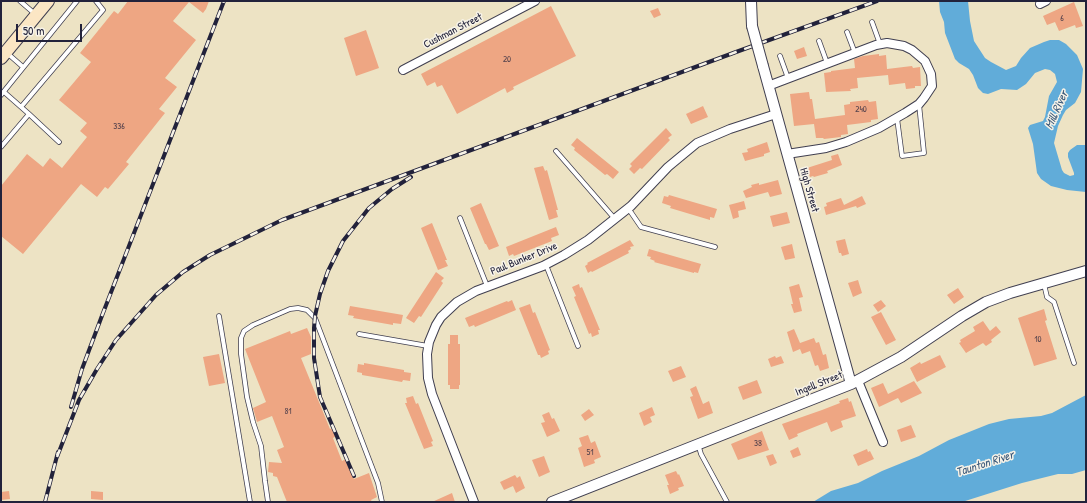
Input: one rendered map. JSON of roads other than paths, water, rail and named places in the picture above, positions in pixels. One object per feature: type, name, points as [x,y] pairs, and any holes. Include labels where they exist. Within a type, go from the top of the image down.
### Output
[{"type":"main road","points":[[4,55],[48,1]]},
{"type":"street","name":"Cushman Street","points":[[403,70],[535,1]]},
{"type":"street","name":"High Street","points":[[751,1],[752,26],[755,41],[854,382]]},
{"type":"street","points":[[768,86],[827,63],[880,44],[887,43],[904,46],[912,50],[925,61],[931,74],[932,86],[927,94],[919,104],[897,118],[862,136],[846,142],[826,148],[787,154]]},
{"type":"street","name":"Paul Bunker Drive","points":[[474,502],[432,394],[426,366],[428,346],[436,325],[448,309],[465,296],[487,286],[546,264],[575,249],[615,220],[672,163],[697,143],[730,129],[776,114]]},
{"type":"street","name":"Ingell Street","points":[[552,502],[854,382],[901,357],[962,316],[986,302],[1086,271]]},
{"type":"street","points":[[854,382],[883,442]]},
{"type":"lane","points":[[20,1],[37,15]]},
{"type":"lane","points":[[59,142],[21,107],[2,93],[77,1]]},
{"type":"lane","points":[[21,107],[102,10],[96,1]]},
{"type":"lane","points":[[872,22],[880,44]]},
{"type":"lane","points":[[846,32],[855,53]]},
{"type":"lane","points":[[819,41],[827,63]]},
{"type":"lane","points":[[4,55],[23,67]]},
{"type":"lane","points":[[780,56],[788,78]]},
{"type":"lane","points":[[897,118],[902,156],[924,153],[919,104]]},
{"type":"lane","points":[[1,147],[29,114]]},
{"type":"lane","points":[[556,152],[615,220]]},
{"type":"lane","points":[[628,208],[641,226],[715,247]]},
{"type":"lane","points":[[460,218],[487,286]]},
{"type":"lane","points":[[546,264],[578,346]]},
{"type":"lane","points":[[1044,283],[1048,297],[1054,302],[1074,363]]},
{"type":"lane","points":[[268,502],[261,446],[253,422],[246,390],[241,354],[241,338],[244,331],[253,324],[290,309],[298,308],[307,310],[315,318],[378,483],[382,502]]},
{"type":"lane","points":[[219,316],[250,502]]},
{"type":"lane","points":[[358,334],[428,346]]},
{"type":"lane","points":[[698,444],[701,454],[727,502]]},
{"type":"water","name":"Mill River","points":[[939,1],[968,1],[974,41],[985,58],[1006,70],[1016,66],[1030,48],[1050,40],[1059,40],[1066,44],[1077,55],[1083,69],[1081,92],[1075,103],[1066,110],[1063,115],[1058,126],[1054,143],[1062,170],[1070,176],[1074,175],[1074,173],[1068,153],[1077,145],[1086,145],[1086,192],[1067,190],[1051,186],[1041,179],[1037,173],[1033,144],[1028,128],[1030,125],[1043,121],[1045,117],[1049,96],[1057,82],[1055,74],[1050,70],[1045,69],[1035,73],[1026,84],[1017,90],[1001,89],[988,94],[983,93],[978,88],[969,69],[955,59],[945,33]]},
{"type":"water","name":"Taunton River","points":[[1086,395],[1086,470],[1072,474],[1058,474],[1022,483],[962,502],[813,502],[831,491],[858,483],[882,471],[919,456],[949,440],[989,424],[1009,419],[1041,416],[1052,413]]},
{"type":"railway","points":[[71,407],[82,369],[103,313],[224,1]]},
{"type":"railway","points":[[57,457],[79,400],[116,340],[156,295],[183,272],[210,255],[282,220],[877,1]]},
{"type":"railway","points":[[354,476],[320,397],[314,358],[315,316],[320,294],[328,271],[343,241],[369,208],[392,189],[411,177]]},
{"type":"railway","points":[[45,502],[58,452]]}]
